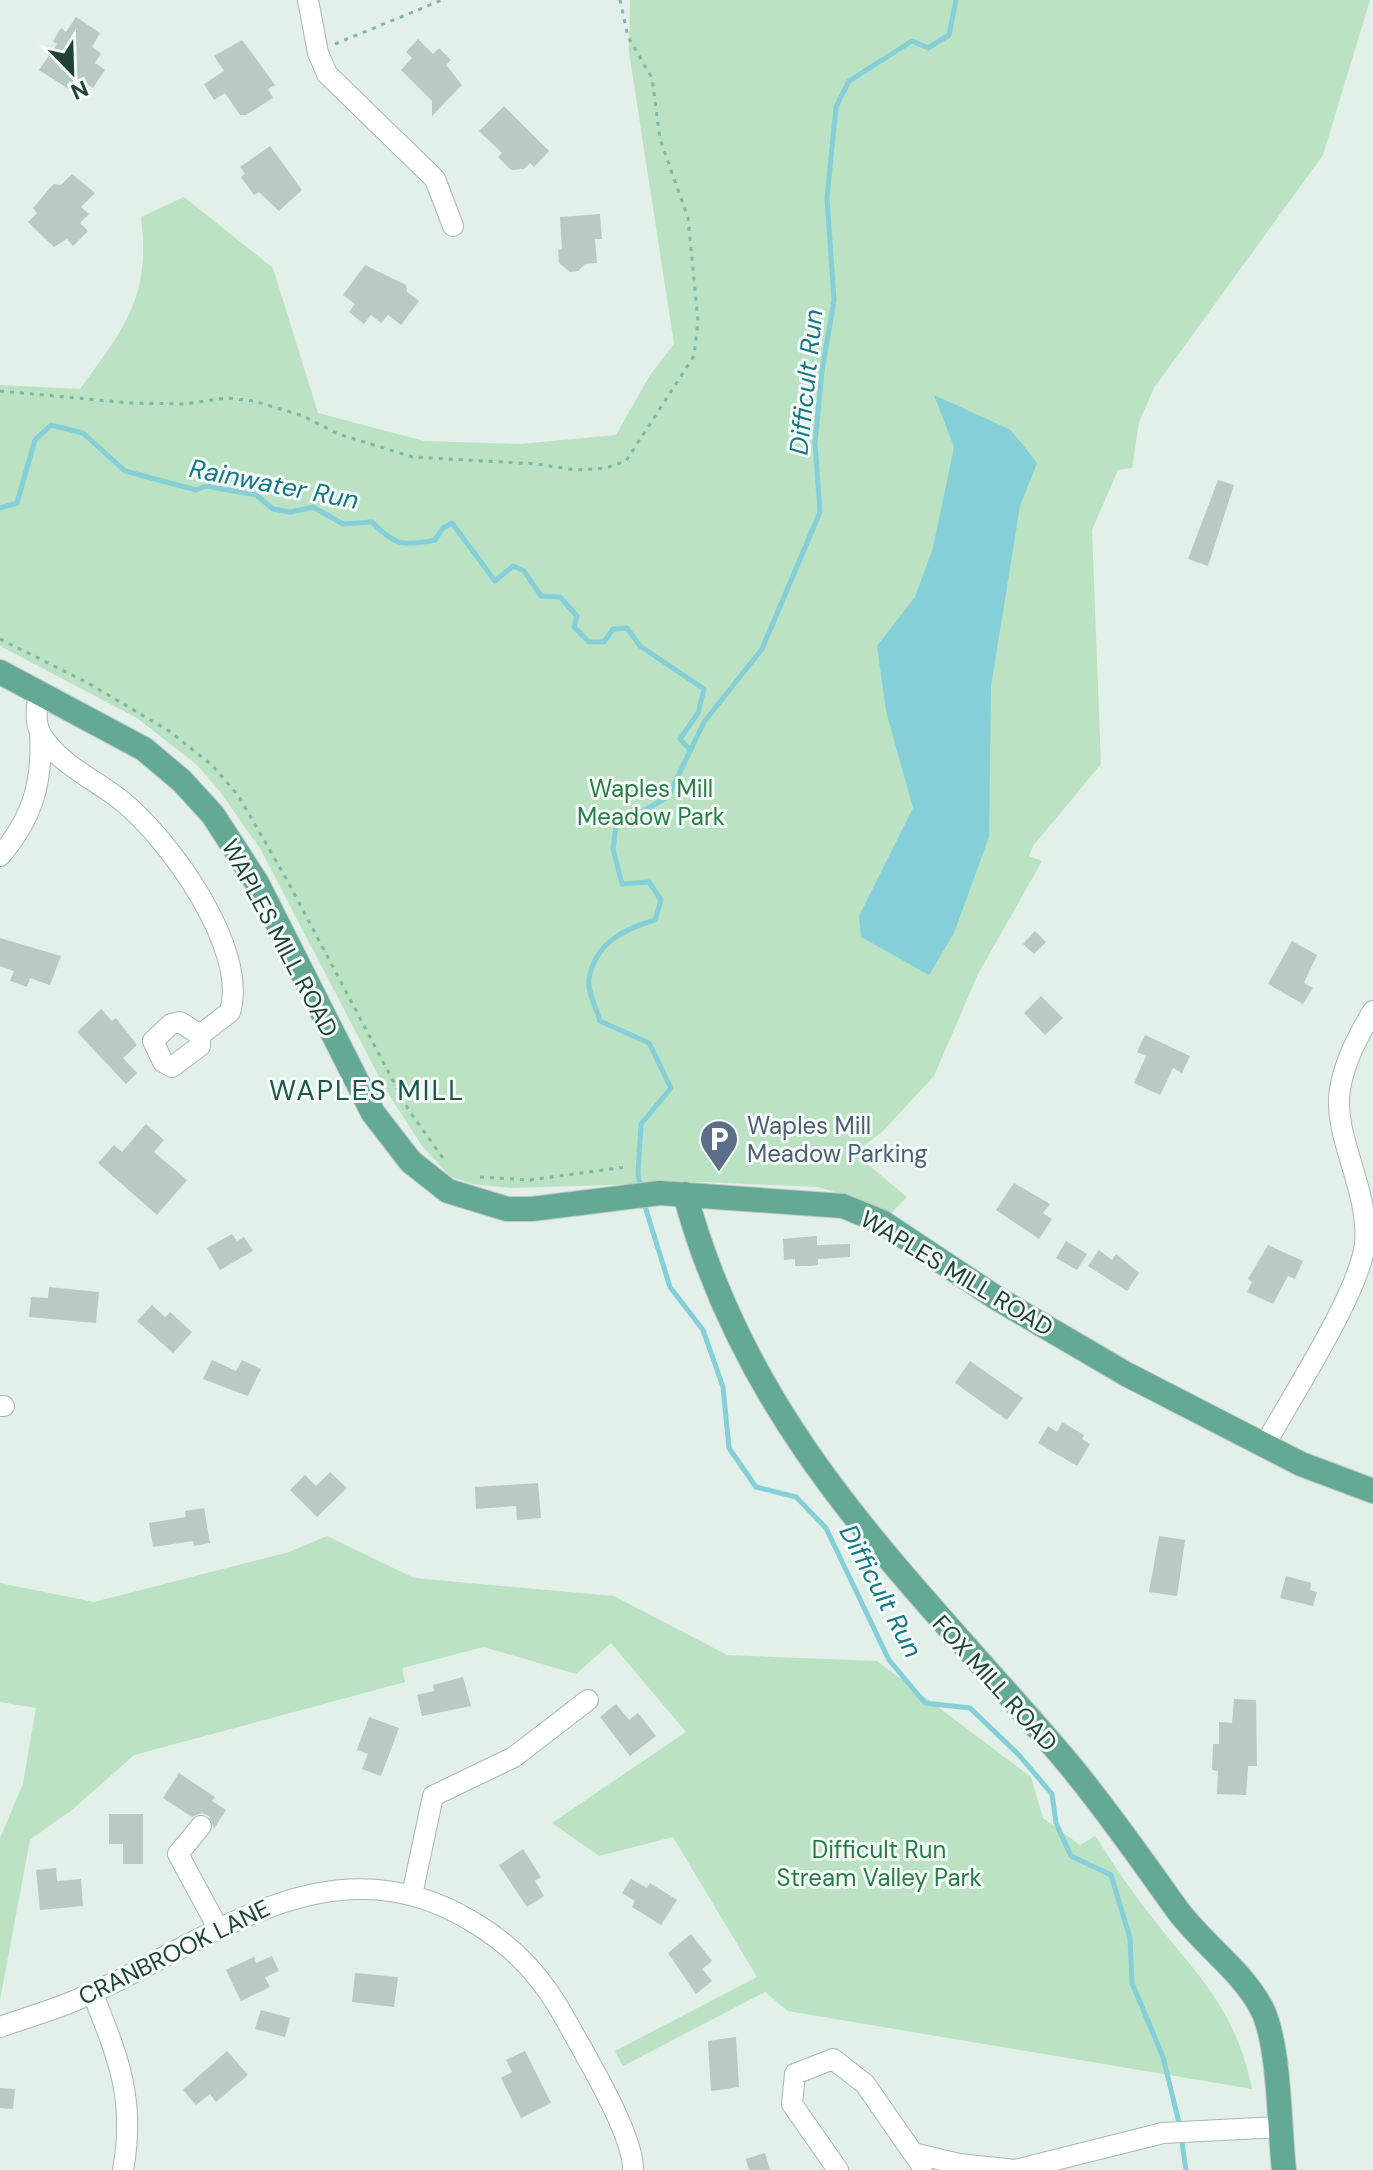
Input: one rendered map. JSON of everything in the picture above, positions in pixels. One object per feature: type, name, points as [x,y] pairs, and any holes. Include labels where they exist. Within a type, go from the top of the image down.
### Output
[{"type":"main road","name":"WAPLES MILL ROAD","points":[[0,672],[144,749],[182,781],[213,815],[257,883],[373,1113],[398,1148],[425,1174],[470,1200],[507,1209],[672,1194],[816,1201],[865,1214],[998,1299],[1113,1366],[1301,1464],[1373,1491]]},
{"type":"main road","name":"FOX MILL ROAD","points":[[672,1194],[702,1253],[729,1319],[775,1405],[815,1466],[920,1599],[1075,1772],[1181,1914],[1255,1998],[1270,2034],[1284,2170]]},
{"type":"street","points":[[308,0],[318,53],[327,74],[349,99],[435,179],[453,226]]},
{"type":"street","points":[[0,856],[24,824],[38,792],[41,774],[36,708],[39,692]]},
{"type":"street","points":[[40,733],[64,760],[123,802],[155,834],[206,909],[230,964],[235,984],[230,1012],[200,1035]]},
{"type":"street","points":[[1265,1445],[1349,1291],[1364,1247],[1365,1217],[1359,1181],[1344,1129],[1339,1092],[1352,1046],[1373,1011]]},
{"type":"street","points":[[412,1895],[433,1796],[514,1757],[588,1700]]},
{"type":"street","points":[[201,1826],[178,1854],[218,1928]]},
{"type":"street","name":"CRANBROOK LANE","points":[[0,2027],[92,1992],[218,1928],[279,1902],[323,1891],[381,1890],[412,1895],[458,1913],[492,1933],[540,1978],[594,2073],[632,2152],[633,2170]]},
{"type":"street","points":[[92,1992],[127,2093],[129,2136],[123,2170]]},
{"type":"street","points":[[838,2170],[792,2104],[795,2074],[833,2059],[865,2084],[921,2162],[1015,2170],[1163,2133],[1279,2127]]},
{"type":"path","points":[[318,53],[442,0]]},
{"type":"path","points":[[0,391],[130,403],[184,404],[226,398],[254,401],[303,416],[338,434],[413,457],[537,464],[575,470],[606,468],[626,461],[694,356],[698,321],[688,218],[660,139],[652,78],[628,37],[620,0]]},
{"type":"path","points":[[0,639],[169,731],[212,765],[238,795],[287,880],[408,1109],[449,1164]]},
{"type":"path","points":[[474,1176],[530,1180],[626,1167]]},
{"type":"green space","name":"Waples Mill Meadow Park","points":[[630,0],[1370,0],[1323,155],[1154,388],[1139,422],[1132,468],[1118,470],[1092,530],[1101,764],[1033,846],[1029,856],[1042,861],[978,974],[934,1076],[883,1131],[854,1153],[907,1197],[888,1216],[854,1198],[818,1187],[704,1182],[511,1188],[473,1184],[451,1177],[422,1146],[386,1090],[261,850],[221,793],[197,765],[137,718],[0,646],[0,385],[80,389],[110,347],[131,310],[142,269],[141,217],[184,197],[273,268],[318,413],[424,441],[520,444],[616,435],[650,375],[674,344],[629,52]]},
{"type":"green space","name":"Difficult Run Stream Valley Park","points":[[327,1536],[414,1578],[614,1596],[727,1655],[877,1661],[1031,1777],[1043,1818],[1080,1845],[1095,1836],[1137,1898],[1210,1990],[1235,2034],[1252,2089],[788,2011],[765,1992],[623,2066],[615,2051],[757,1977],[673,1837],[599,1856],[552,1823],[686,1732],[611,1643],[576,1674],[484,1647],[402,1668],[405,1682],[134,1755],[73,1809],[30,1840],[0,2000],[0,1838],[23,1784],[36,1708],[0,1702],[0,1583],[94,1602],[289,1552]]},
{"type":"water","points":[[934,395],[1011,430],[1037,463],[1020,506],[991,686],[989,837],[954,933],[929,975],[861,937],[859,916],[913,808],[886,711],[877,646],[915,597],[933,548],[954,447]]},
{"type":"building","points":[[76,17],[100,33],[92,47],[101,53],[95,63],[105,70],[93,88],[85,83],[78,95],[39,70],[57,44],[53,41],[61,28],[66,32]]},
{"type":"building","points":[[418,39],[433,54],[439,48],[451,60],[446,65],[462,85],[432,116],[432,101],[401,70],[412,58],[406,52]]},
{"type":"building","points":[[242,40],[275,85],[268,89],[273,98],[246,115],[240,115],[225,93],[214,100],[204,84],[224,71],[214,56]]},
{"type":"building","points":[[504,106],[549,151],[534,167],[530,163],[524,169],[511,170],[498,157],[502,153],[479,131]]},
{"type":"building","points":[[270,146],[302,190],[279,211],[259,192],[254,195],[241,177],[245,174],[240,167]]},
{"type":"building","points":[[72,174],[95,193],[81,207],[89,214],[80,223],[88,231],[73,246],[67,239],[54,247],[28,222],[37,213],[33,208],[48,190],[54,184],[61,185]]},
{"type":"building","points":[[600,214],[602,239],[595,239],[597,263],[585,264],[578,271],[570,272],[559,263],[558,250],[562,249],[560,217]]},
{"type":"building","points":[[365,265],[406,285],[407,292],[419,301],[401,325],[388,315],[381,323],[371,315],[364,324],[349,312],[355,304],[343,295]]},
{"type":"building","points":[[1218,480],[1234,485],[1208,566],[1188,559]]},
{"type":"building","points":[[1035,931],[1046,942],[1034,954],[1023,944]]},
{"type":"building","points":[[0,938],[61,956],[50,985],[30,978],[27,987],[10,981],[14,971],[0,966]]},
{"type":"building","points":[[1292,941],[1317,955],[1304,983],[1313,988],[1303,1004],[1268,984]]},
{"type":"building","points":[[1041,996],[1063,1018],[1045,1035],[1024,1013]]},
{"type":"building","points":[[101,1009],[112,1021],[116,1018],[137,1045],[123,1058],[137,1073],[126,1084],[77,1032]]},
{"type":"building","points":[[1145,1035],[1190,1056],[1182,1073],[1173,1068],[1160,1095],[1134,1083],[1146,1056],[1137,1052]]},
{"type":"building","points":[[146,1124],[164,1140],[154,1152],[187,1180],[157,1215],[98,1163],[114,1145],[122,1152]]},
{"type":"building","points":[[1014,1183],[1050,1204],[1043,1213],[1052,1219],[1039,1239],[996,1210]]},
{"type":"building","points":[[232,1234],[237,1241],[244,1237],[253,1251],[220,1270],[207,1248]]},
{"type":"building","points":[[817,1236],[817,1245],[850,1244],[850,1257],[818,1259],[818,1265],[810,1266],[795,1266],[795,1259],[784,1260],[783,1239]]},
{"type":"building","points":[[1066,1241],[1087,1254],[1077,1270],[1056,1258]]},
{"type":"building","points":[[1268,1245],[1303,1261],[1295,1279],[1288,1276],[1273,1304],[1247,1292],[1252,1282],[1248,1279]]},
{"type":"building","points":[[1099,1250],[1112,1260],[1116,1254],[1139,1273],[1127,1291],[1088,1266]]},
{"type":"building","points":[[49,1287],[99,1292],[96,1323],[29,1317],[31,1297],[48,1298]]},
{"type":"building","points":[[152,1305],[165,1317],[170,1312],[192,1332],[173,1353],[137,1321]]},
{"type":"building","points":[[212,1360],[236,1371],[242,1360],[261,1369],[248,1396],[203,1379]]},
{"type":"building","points":[[970,1361],[1023,1398],[1007,1420],[955,1383]]},
{"type":"building","points":[[1062,1422],[1084,1435],[1082,1439],[1090,1444],[1077,1466],[1038,1443],[1048,1426],[1057,1432]]},
{"type":"building","points":[[330,1472],[347,1488],[317,1517],[290,1490],[305,1475],[316,1486]]},
{"type":"building","points":[[538,1483],[541,1518],[517,1520],[516,1506],[476,1509],[475,1487]]},
{"type":"building","points":[[204,1508],[210,1543],[194,1546],[193,1541],[153,1547],[149,1523],[186,1517],[185,1511]]},
{"type":"building","points":[[1159,1536],[1185,1540],[1177,1596],[1149,1592]]},
{"type":"building","points":[[1286,1576],[1311,1583],[1310,1590],[1317,1592],[1313,1606],[1280,1598]]},
{"type":"building","points":[[463,1677],[471,1706],[422,1716],[417,1695],[434,1691],[433,1685]]},
{"type":"building","points":[[1234,1699],[1256,1700],[1257,1766],[1248,1766],[1246,1795],[1217,1794],[1218,1771],[1212,1770],[1213,1744],[1219,1744],[1219,1722],[1232,1723]]},
{"type":"building","points":[[616,1704],[629,1720],[638,1713],[656,1736],[630,1756],[600,1717]]},
{"type":"building","points":[[369,1717],[399,1728],[381,1776],[362,1769],[368,1754],[357,1750]]},
{"type":"building","points":[[179,1773],[215,1797],[212,1801],[226,1810],[214,1829],[209,1816],[202,1813],[192,1817],[163,1798]]},
{"type":"building","points":[[109,1814],[143,1814],[143,1864],[123,1864],[123,1844],[109,1844]]},
{"type":"building","points":[[523,1849],[541,1877],[535,1881],[544,1896],[527,1907],[499,1865]]},
{"type":"building","points":[[56,1868],[57,1881],[81,1879],[83,1906],[40,1910],[36,1870]]},
{"type":"building","points":[[631,1879],[647,1888],[650,1883],[677,1900],[661,1925],[632,1907],[635,1901],[622,1893]]},
{"type":"building","points":[[691,1934],[712,1961],[702,1969],[712,1981],[696,1994],[668,1953]]},
{"type":"building","points":[[272,1956],[279,1971],[265,1977],[270,1987],[241,2001],[226,1970],[254,1957],[256,1963]]},
{"type":"building","points":[[355,1973],[398,1977],[394,2007],[352,2002]]},
{"type":"building","points":[[261,2010],[290,2018],[285,2037],[255,2029]]},
{"type":"building","points":[[736,2037],[739,2087],[711,2091],[708,2041]]},
{"type":"building","points":[[227,2051],[248,2075],[216,2102],[210,2094],[196,2105],[183,2090]]},
{"type":"building","points":[[525,2051],[551,2103],[521,2118],[501,2078],[512,2072],[506,2060]]},
{"type":"building","points":[[0,2088],[15,2089],[13,2109],[0,2108]]},
{"type":"building","points":[[765,2153],[770,2170],[749,2170],[746,2159]]},
{"type":"waterway","name":"Difficult Run","points":[[641,1190],[638,1174],[641,1124],[671,1088],[649,1043],[600,1021],[589,979],[592,966],[604,947],[622,933],[655,920],[661,900],[649,882],[622,884],[613,849],[616,826],[668,797],[704,722],[762,649],[820,512],[815,443],[822,371],[834,300],[827,198],[836,107],[849,81],[912,41],[928,48],[949,35],[956,0]]},
{"type":"waterway","name":"Rainwater Run","points":[[0,508],[17,503],[35,440],[51,425],[83,433],[125,471],[196,490],[206,486],[256,495],[273,509],[291,512],[313,507],[343,524],[372,522],[387,536],[400,542],[435,540],[443,528],[452,523],[495,581],[513,566],[524,571],[541,596],[560,597],[577,616],[574,627],[589,642],[604,642],[613,629],[627,628],[640,646],[704,689],[698,713],[680,739],[690,750]]},
{"type":"waterway","name":"Difficult Run","points":[[644,1203],[670,1287],[703,1330],[723,1387],[729,1448],[756,1487],[796,1497],[826,1528],[889,1660],[925,1703],[970,1708],[1019,1755],[1052,1794],[1056,1823],[1071,1856],[1111,1875],[1130,1938],[1132,1983],[1163,2057],[1180,2127]]},
{"type":"waterway","name":"Difficult Run","points":[[1181,2136],[1186,2170]]},
{"type":"place","name":"Waples Mill Meadow Parking","points":[[719,1173]]},
{"type":"district","name":"WAPLES MILL","points":[[367,1090]]}]
